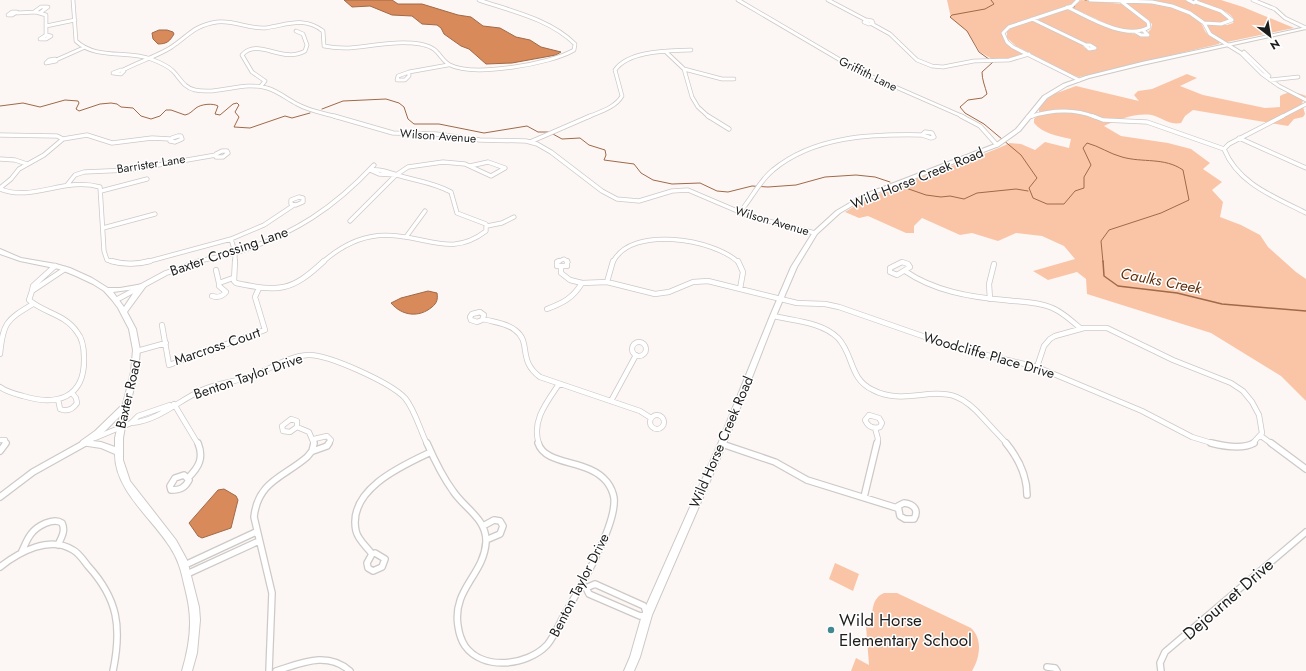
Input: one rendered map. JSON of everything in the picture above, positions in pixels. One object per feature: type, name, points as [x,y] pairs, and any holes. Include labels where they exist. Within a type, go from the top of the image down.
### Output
[{"type":"main road","name":"Wild Horse Creek Road","points":[[629,671],[635,657],[647,615],[722,444],[780,299],[794,267],[815,233],[838,212],[867,195],[998,144],[1010,137],[1022,126],[1035,105],[1049,93],[1068,83],[1150,61],[1230,46],[1306,28]]},
{"type":"main road","name":"Baxter Road","points":[[1,253],[30,262],[55,266],[86,277],[107,290],[116,300],[134,332],[137,351],[135,375],[120,428],[119,452],[122,472],[126,483],[173,543],[184,565],[194,607],[195,620],[192,653],[187,671]]},
{"type":"main road","points":[[107,290],[120,290],[143,286]]},
{"type":"main road","points":[[124,312],[143,286]]},
{"type":"main road","points":[[84,443],[98,433],[125,406]]},
{"type":"main road","points":[[84,443],[101,444],[119,452]]},
{"type":"street","points":[[56,60],[83,48],[76,41],[76,20],[73,0]]},
{"type":"street","points":[[123,70],[172,46],[193,29],[210,24],[238,22],[246,27],[256,28],[299,22],[312,24],[320,27],[324,34],[324,46],[356,49],[384,43],[411,43],[428,46],[434,49],[448,64],[459,68],[486,69],[555,60],[568,56],[574,50],[575,44],[572,41],[563,33],[546,23],[479,0]]},
{"type":"street","name":"Griffith Lane","points":[[738,0],[859,71],[971,120],[980,126],[998,144]]},
{"type":"street","points":[[828,0],[866,20],[864,21],[865,23],[872,24],[890,34],[913,57],[923,64],[944,66],[974,60],[1009,60],[1029,54]]},
{"type":"street","points":[[1078,0],[1067,7],[1010,27],[1003,33],[1010,45],[1079,80]]},
{"type":"street","points":[[1090,0],[1144,2],[1172,6],[1190,13],[1204,23],[1210,34],[1241,53],[1262,74],[1306,100]]},
{"type":"street","points":[[1188,0],[1196,1],[1222,12],[1232,20],[1225,24],[1204,23]]},
{"type":"street","points":[[1253,0],[1275,9],[1285,18],[1306,28]]},
{"type":"street","points":[[1067,7],[1115,28],[1136,32],[1141,35],[1148,35],[1144,31],[1149,27],[1148,22],[1122,2]]},
{"type":"street","points":[[34,12],[43,7],[48,7],[41,12]]},
{"type":"street","points":[[17,13],[41,12],[47,16],[46,35]]},
{"type":"street","points":[[1032,19],[1086,45]]},
{"type":"street","points":[[46,26],[76,20]]},
{"type":"street","points":[[261,86],[265,81],[252,72],[242,55],[243,53],[247,50],[259,48],[282,55],[300,54],[305,51],[307,45],[303,34],[296,31]]},
{"type":"street","points":[[1230,46],[1244,51],[1263,71],[1306,96]]},
{"type":"street","name":"Wilson Avenue","points":[[83,48],[94,51],[121,53],[148,58],[171,69],[183,84],[192,90],[203,91],[261,86],[273,90],[303,107],[393,133],[436,134],[480,140],[515,140],[530,142],[551,152],[602,191],[617,199],[639,201],[672,191],[683,190],[695,193],[740,213],[815,233]]},
{"type":"street","points":[[530,142],[610,107],[622,98],[622,93],[615,70],[619,64],[644,53],[655,51],[666,52],[691,50]]},
{"type":"street","points":[[666,52],[684,69],[722,79],[734,80]]},
{"type":"street","points":[[408,72],[448,64]]},
{"type":"street","points":[[684,69],[692,97],[698,107],[729,129]]},
{"type":"street","points":[[1270,80],[1298,77]]},
{"type":"street","points":[[1224,149],[1239,138],[1306,104]]},
{"type":"street","points":[[1035,105],[1044,112]]},
{"type":"street","points":[[1028,117],[1044,112],[1071,110],[1083,112],[1103,120],[1147,122],[1224,149]]},
{"type":"street","points":[[740,213],[773,170],[780,164],[797,155],[823,144],[866,136],[894,134],[922,135]]},
{"type":"street","points":[[0,135],[57,136],[63,139]]},
{"type":"street","points":[[170,139],[152,138],[112,143],[87,135],[63,139],[44,155],[16,172],[8,182],[0,188],[9,193],[19,193],[67,184],[90,184],[100,187],[105,256],[107,260],[124,265],[140,264],[231,239],[262,228],[294,205]]},
{"type":"street","points":[[1239,138],[1306,168]]},
{"type":"street","points":[[1224,149],[1226,157],[1248,182],[1306,213]]},
{"type":"street","name":"Barrister Lane","points":[[67,184],[75,175],[84,172],[129,170],[216,155]]},
{"type":"street","points":[[0,159],[15,160],[27,164]]},
{"type":"street","points":[[350,221],[396,175],[404,169],[424,164],[442,162],[466,164],[470,166],[491,176],[505,168],[494,162],[486,162],[470,166]]},
{"type":"street","name":"Baxter Crossing Lane","points":[[116,300],[162,275],[183,266],[235,252],[287,232],[327,210],[344,196],[374,165]]},
{"type":"street","points":[[370,170],[373,173],[388,176],[396,175],[434,184],[448,190],[453,196],[457,212],[478,220],[487,226],[502,223],[514,217]]},
{"type":"street","points":[[101,191],[147,179]]},
{"type":"street","points":[[406,237],[425,211]]},
{"type":"street","points":[[103,228],[155,214]]},
{"type":"street","points":[[231,239],[235,252],[233,278],[236,283],[259,288],[281,289],[297,283],[332,253],[345,245],[380,235],[406,237],[451,245],[463,244],[477,239],[486,231],[487,226]]},
{"type":"street","points":[[608,282],[612,264],[619,252],[637,242],[652,240],[698,243],[709,246],[731,256],[742,269],[743,273],[740,288]]},
{"type":"street","points":[[900,262],[904,262],[910,267],[905,271],[895,275],[889,270],[900,262]]},
{"type":"street","points":[[990,299],[989,284],[994,264]]},
{"type":"street","points":[[0,387],[5,391],[44,401],[58,399],[72,393],[81,383],[83,377],[84,354],[81,338],[68,321],[32,304],[29,300],[33,286],[55,266]]},
{"type":"street","name":"Woodcliffe Place Drive","points":[[561,268],[561,273],[566,277],[582,283],[608,282],[655,294],[669,292],[688,283],[703,280],[797,303],[825,304],[839,307],[957,348],[1037,367],[1142,411],[1192,437],[1223,446],[1239,447],[1249,446],[1261,436]]},
{"type":"street","points":[[32,291],[65,269]]},
{"type":"street","points":[[212,296],[217,297],[225,294],[226,292],[219,286],[216,270]]},
{"type":"street","points":[[905,271],[925,283],[973,297],[1036,303],[1049,307],[1064,314],[1080,328]]},
{"type":"street","points":[[219,283],[233,278]]},
{"type":"street","points":[[547,309],[572,298],[582,283]]},
{"type":"street","name":"Marcross Court","points":[[162,325],[169,365],[265,330],[255,297],[259,288]]},
{"type":"street","points":[[0,354],[2,330],[4,325],[15,314],[32,304]]},
{"type":"street","points":[[773,316],[816,326],[833,334],[843,344],[856,376],[863,384],[874,391],[903,398],[931,393],[949,394],[960,397],[972,406],[1016,456],[1022,466],[1027,495]]},
{"type":"street","points":[[484,319],[515,330],[520,335],[524,342],[527,366],[532,372],[540,377],[640,411],[651,418]]},
{"type":"street","points":[[1037,367],[1042,346],[1055,335],[1090,326],[1107,328],[1173,360],[1222,377],[1236,386],[1258,410],[1261,418],[1261,436],[1306,469]]},
{"type":"street","name":"Marcross Court","points":[[137,351],[166,343]]},
{"type":"street","points":[[611,401],[636,355]]},
{"type":"street","name":"Benton Taylor Drive","points":[[0,497],[33,472],[84,443],[131,423],[140,423],[208,387],[218,383],[241,380],[300,357],[317,356],[332,360],[398,391],[409,403],[431,452],[452,490],[483,526],[486,540],[479,564],[460,600],[457,609],[458,626],[462,640],[471,654],[486,662],[507,668],[540,652],[548,644],[584,587],[613,515],[615,506],[614,497],[610,488],[599,474],[578,463],[566,462],[547,456],[538,442],[536,426],[538,420],[559,384]]},
{"type":"street","points":[[58,399],[60,409],[64,411],[70,409],[77,403],[76,398],[72,393]]},
{"type":"street","points":[[174,404],[200,446],[201,461],[188,478]]},
{"type":"street","points":[[297,427],[304,428],[310,433],[314,439],[313,451]]},
{"type":"street","points":[[864,497],[878,439],[875,428]]},
{"type":"street","points":[[269,671],[272,593],[256,532],[254,517],[255,508],[263,491],[272,481],[302,462],[313,451],[325,447],[331,440],[327,436],[314,439]]},
{"type":"street","points":[[0,440],[5,440],[6,443],[0,451]]},
{"type":"street","points":[[722,444],[775,462],[806,480],[897,508]]},
{"type":"street","points":[[372,554],[356,533],[354,522],[355,512],[361,500],[373,487],[396,469],[431,452]]},
{"type":"street","points":[[483,526],[494,520],[500,521],[503,526],[500,534],[486,540]]},
{"type":"street","points":[[22,551],[34,531],[39,526],[50,521],[62,523],[64,526],[64,531],[58,545]]},
{"type":"street","points":[[184,565],[256,532]]},
{"type":"street","name":"Dejournet Drive","points":[[1161,671],[1160,663],[1165,652],[1306,532]]},
{"type":"street","points":[[186,574],[258,541]]},
{"type":"street","points":[[0,567],[22,551],[42,545],[66,546],[74,550],[106,588],[114,611],[117,640],[116,659],[112,671]]},
{"type":"street","points":[[594,584],[644,606],[647,615],[640,616],[589,594],[584,587],[594,584]]},
{"type":"street","points":[[276,671],[322,659],[336,661],[350,671]]},
{"type":"street","points":[[1047,667],[1055,668],[1057,671]]},
{"type":"shaded area","points":[[344,0],[392,0],[398,4],[422,4],[458,15],[471,17],[483,26],[500,28],[516,37],[530,40],[541,47],[561,52],[556,55],[512,63],[486,64],[469,49],[461,46],[444,34],[441,28],[437,25],[422,24],[412,16],[392,15],[370,6],[352,7]]},
{"type":"shaded area","points":[[947,0],[1076,0],[1071,4],[1008,26],[1003,31],[1003,39],[1023,54],[1009,58],[992,59],[980,52],[967,31],[951,18]]},
{"type":"shaded area","points":[[1081,0],[1123,4],[1148,24],[1148,27],[1132,31],[1114,27],[1072,8]]},
{"type":"shaded area","points":[[1096,0],[1185,0],[1221,12],[1230,19],[1222,23],[1205,22],[1191,13],[1159,3]]},
{"type":"shaded area","points":[[1197,0],[1221,0],[1243,7],[1294,28],[1227,42],[1215,36],[1207,25],[1227,25],[1233,23],[1234,19],[1226,12],[1201,3]]},
{"type":"shaded area","points":[[1128,2],[1165,5],[1184,11],[1199,20],[1206,33],[1220,42],[1219,44],[1079,77],[1074,76],[1016,46],[1007,38],[1007,31],[1010,29],[1023,23],[1033,21],[1082,44],[1086,48],[1096,49],[1093,45],[1084,43],[1037,20],[1066,9],[1112,28],[1142,36],[1149,36],[1150,35],[1148,32],[1151,29],[1152,24],[1127,4]]},
{"type":"shaded area","points":[[159,30],[167,30],[173,32],[174,34],[168,42],[158,44],[153,39],[152,33]]},
{"type":"shaded area","points":[[1187,74],[1197,78],[1180,86],[1203,95],[1265,108],[1280,107],[1280,96],[1287,93],[1296,93],[1306,96],[1302,103],[1305,114],[1303,117],[1294,119],[1288,126],[1193,110],[1185,116],[1181,123],[1171,123],[1155,116],[1136,115],[1104,126],[1121,136],[1168,143],[1191,149],[1210,163],[1203,169],[1222,182],[1212,190],[1223,202],[1220,217],[1241,225],[1260,235],[1268,247],[1306,279],[1306,401],[1281,376],[1211,333],[1087,294],[1086,279],[1077,272],[1048,280],[1033,271],[1075,259],[1064,246],[1042,236],[1016,233],[998,241],[972,233],[960,235],[922,218],[914,226],[914,233],[906,233],[868,216],[859,218],[845,212],[885,191],[1010,143],[1021,144],[1035,150],[1045,142],[1069,148],[1071,139],[1046,132],[1034,123],[1034,119],[1039,114],[1039,109],[1046,100],[1054,94],[1076,86],[1139,101],[1134,95],[1138,91],[1152,89]]},
{"type":"shaded area","points":[[428,291],[437,293],[437,301],[427,311],[422,313],[405,313],[400,311],[391,303],[401,298]]},
{"type":"shaded area","points":[[224,489],[236,496],[238,500],[231,528],[202,538],[198,536],[189,523],[218,490]]},
{"type":"shaded area","points":[[835,563],[859,574],[853,591],[829,579]]},
{"type":"shaded area","points":[[884,593],[897,593],[971,628],[975,632],[979,643],[977,660],[972,671],[851,671],[856,658],[869,665],[866,626],[872,626],[874,602]]},
{"type":"waterway","name":"Caulks Creek","points":[[991,0],[994,4],[985,9],[952,15],[950,17],[967,31],[979,52],[993,62],[982,72],[987,94],[982,98],[968,100],[960,107],[965,113],[984,124],[1021,155],[1037,178],[1029,188],[1033,198],[1047,204],[1064,204],[1075,191],[1084,188],[1084,177],[1091,165],[1083,148],[1087,143],[1122,157],[1168,163],[1183,170],[1189,200],[1161,213],[1109,230],[1101,241],[1103,262]]},
{"type":"waterway","points":[[1073,6],[1075,6],[1074,7],[1073,6]]},
{"type":"waterway","points":[[322,109],[343,101],[386,99],[399,103],[404,107],[408,119],[414,124],[439,124],[484,133],[527,126],[538,132],[548,132]]},
{"type":"waterway","points":[[0,106],[23,103],[40,107],[65,100],[78,101],[79,103],[76,109],[79,111],[100,104],[111,103],[117,104],[121,107],[133,108],[141,116],[151,119],[160,116],[166,110],[171,110],[185,115],[198,107],[207,104],[218,106],[215,114],[220,115],[233,104],[237,103],[239,105],[235,112],[239,117],[234,127],[250,128],[285,116],[292,118],[310,113]]},
{"type":"waterway","points":[[551,133],[562,139],[580,138],[589,145],[605,150],[606,155],[604,160],[634,164],[641,173],[653,180],[672,184],[700,183],[717,191],[728,192],[752,186],[768,187],[796,185],[825,177],[856,175],[875,177],[890,182]]},
{"type":"waterway","points":[[900,186],[926,195],[941,197],[950,196],[964,199],[977,193],[1016,189],[1028,191]]},
{"type":"waterway","name":"Caulks Creek","points":[[1103,261],[1104,276],[1118,286],[1177,293],[1222,304],[1306,311]]},
{"type":"place","name":"Wild Horse Elementary School","points":[[831,630]]}]
